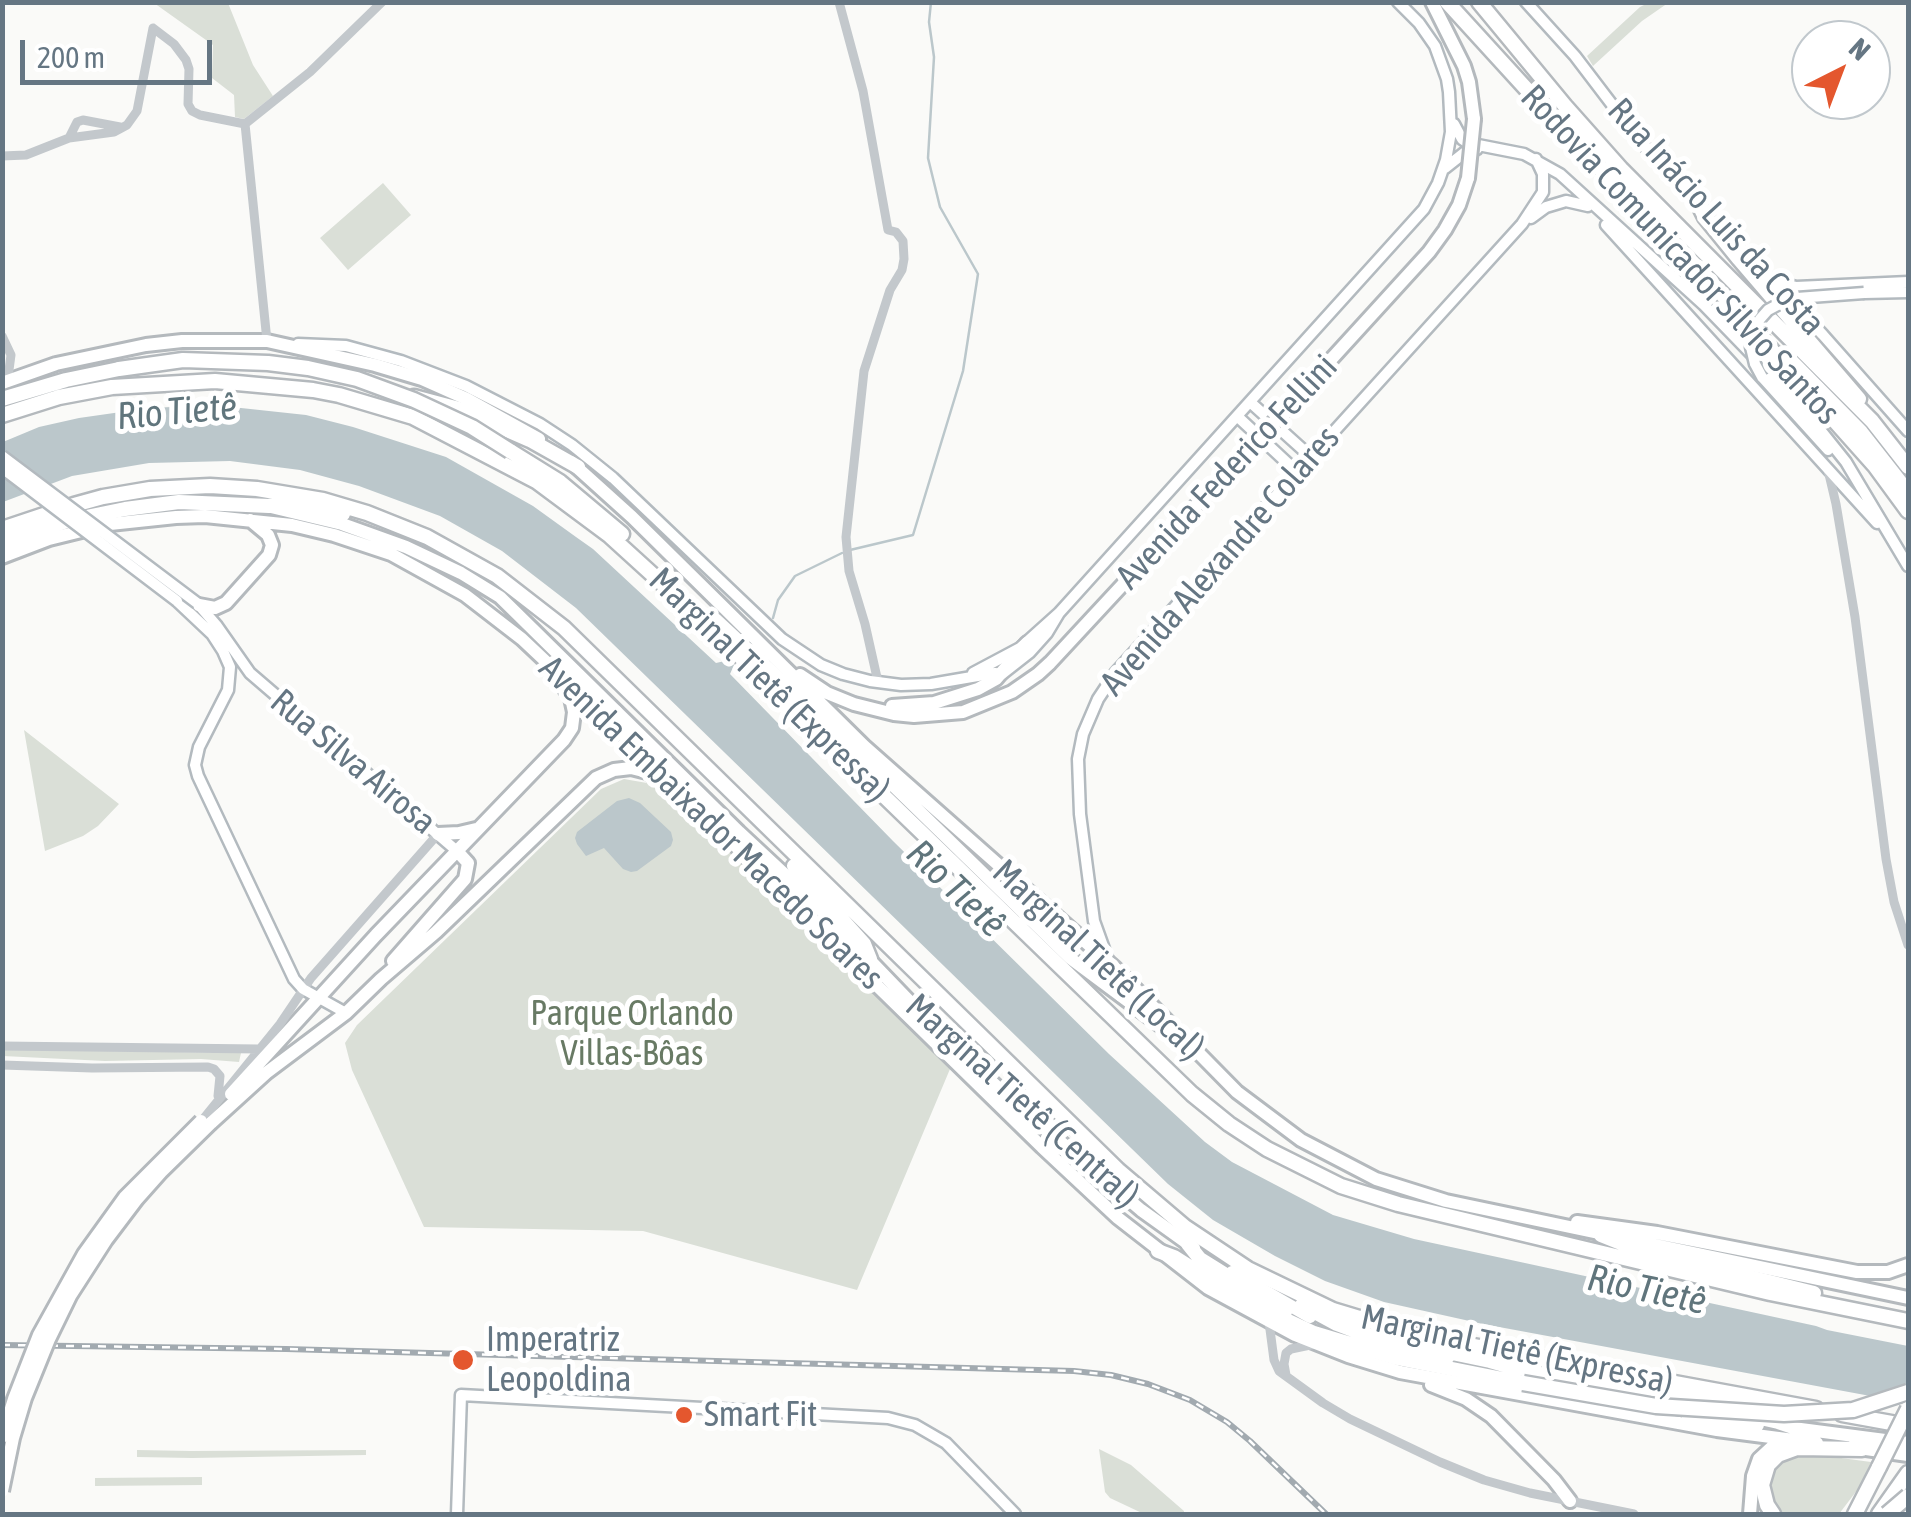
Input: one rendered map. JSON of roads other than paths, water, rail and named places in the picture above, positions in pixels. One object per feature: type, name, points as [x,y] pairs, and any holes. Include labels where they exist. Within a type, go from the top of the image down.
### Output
[{"type":"highway","name":"Avenida Federico Fellini","points":[[773,656],[827,693],[854,704],[894,714],[936,716],[963,712],[1012,692],[1050,663],[1429,252],[1458,205],[1468,178],[1474,119],[1464,66],[1432,2]]},
{"type":"highway","name":"Rodovia Comunicador Silvio Santos","points":[[1446,2],[1703,274],[1875,466],[1908,512]]},
{"type":"highway","name":"Rodovia Comunicador Silvio Santos","points":[[1479,2],[1621,169],[1872,422],[1908,467]]},
{"type":"highway","points":[[1698,204],[1739,259],[1855,393],[1872,422]]},
{"type":"highway","points":[[1703,274],[1832,401],[1908,492]]},
{"type":"highway","name":"Marginal Tietê (Local)","points":[[3,383],[56,364],[146,345],[182,340],[267,342],[376,365],[422,380],[509,421],[578,467],[864,746],[1108,961],[1237,1092],[1273,1121],[1354,1169],[1429,1196],[1551,1224]]},
{"type":"highway","points":[[2,399],[66,380],[183,360],[268,363],[357,379],[472,427],[583,500],[841,737],[1070,958],[1199,1055]]},
{"type":"highway","name":"Marginal Tietê (Expressa)","points":[[2,415],[112,387],[214,381],[326,392],[413,418],[515,469],[570,504],[610,536],[698,616],[1192,1094],[1267,1148],[1341,1186],[1398,1204],[1770,1292],[1902,1319]]},
{"type":"highway","points":[[262,385],[283,382],[430,400],[518,435],[578,467]]},
{"type":"highway","name":"Marginal Tietê (Expressa)","points":[[2,529],[103,497],[172,487],[229,487],[323,500],[427,537],[497,576],[540,608],[1140,1190],[1185,1228],[1248,1269],[1333,1310],[1419,1336],[1908,1426]]},
{"type":"highway","points":[[2,544],[97,514],[201,502],[269,506],[286,503],[369,522],[388,522]]},
{"type":"highway","name":"Marginal Tietê (Central)","points":[[269,506],[364,531],[448,566],[500,598],[811,899],[865,963],[1008,1098],[1141,1210],[1188,1244],[1315,1319],[1359,1339],[1398,1350],[1520,1376],[1616,1387],[1626,1393],[1778,1422],[1794,1434],[1908,1443]]},
{"type":"highway","name":"Avenida Embaixador Macedo Soares","points":[[2,557],[59,536],[110,524],[176,517],[248,519],[311,529],[392,554],[465,595],[546,660],[709,819],[865,963],[1042,1148],[1107,1208],[1208,1288],[1272,1324],[1315,1338],[1348,1356],[1422,1377],[1646,1418],[1794,1434],[1908,1455]]},
{"type":"highway","points":[[198,604],[215,608],[230,600],[271,551],[268,534],[248,519]]},
{"type":"highway","points":[[392,554],[413,558],[450,576],[524,630],[546,640]]},
{"type":"highway","points":[[674,582],[698,616]]},
{"type":"highway","points":[[747,631],[758,650],[841,737]]},
{"type":"highway","points":[[827,693],[888,706],[920,706],[963,696],[996,679],[1027,643]]},
{"type":"highway","points":[[2,1437],[39,1335],[84,1254],[134,1187],[229,1097],[564,740],[572,728],[571,698],[546,660]]},
{"type":"highway","points":[[2,1491],[25,1398],[70,1296],[106,1240],[205,1121],[346,1014],[588,785],[606,773],[631,768],[647,772],[709,819]]},
{"type":"highway","points":[[742,804],[750,818],[864,944],[865,963]]},
{"type":"highway","points":[[438,834],[478,828]]},
{"type":"highway","points":[[381,979],[388,966],[465,879],[468,864],[457,851]]},
{"type":"highway","points":[[1551,1224],[1570,1221],[1622,1228],[1857,1272],[1888,1272],[1908,1265]]},
{"type":"highway","points":[[1551,1224],[1908,1298]]},
{"type":"highway","points":[[1601,1235],[1636,1249],[1778,1283],[1902,1319]]},
{"type":"highway","points":[[1188,1244],[1200,1259],[1302,1321],[1315,1338]]},
{"type":"highway","points":[[1158,1251],[1315,1338],[1397,1358],[1520,1376],[1656,1406],[1784,1414],[1853,1410],[1908,1392]]},
{"type":"highway","points":[[1248,1269],[1290,1298],[1352,1330],[1490,1361],[1520,1376]]},
{"type":"highway","points":[[1826,1282],[1908,1290]]},
{"type":"highway","points":[[1272,1324],[1299,1348]]},
{"type":"highway","points":[[1422,1377],[1491,1416],[1570,1501]]},
{"type":"highway","points":[[1616,1387],[1752,1406],[1782,1409],[1795,1405]]},
{"type":"highway","points":[[1855,1514],[1908,1409]]},
{"type":"highway","points":[[1752,1512],[1752,1476],[1759,1459],[1794,1434]]},
{"type":"highway","points":[[1773,1514],[1762,1485],[1768,1466],[1778,1455],[1796,1448],[1862,1448]]},
{"type":"highway","points":[[1883,1514],[1908,1473]]},
{"type":"highway","points":[[1883,1514],[1908,1494]]},
{"type":"main road","points":[[958,679],[1027,643],[1058,613],[1424,209],[1443,170],[1452,132],[1447,79],[1435,46],[1398,2]]},
{"type":"main road","name":"Rua Inácio Luis da Costa","points":[[1526,2],[1575,56],[1639,140],[1774,281],[1908,430]]},
{"type":"main road","points":[[1452,119],[1462,139],[1474,146],[1515,151],[1536,158],[1560,174],[1889,534]]},
{"type":"main road","points":[[1443,170],[1464,153],[1483,148]]},
{"type":"main road","name":"Avenida Alexandre Colares","points":[[1108,961],[1094,921],[1080,814],[1078,759],[1090,714],[1116,672],[1522,224],[1543,192],[1543,174],[1536,158]]},
{"type":"main road","name":"Avenida Alexandre Colares","points":[[1522,224],[1546,207],[1566,201],[1594,209]]},
{"type":"main road","points":[[1594,209],[1704,305],[1798,402],[1846,462],[1908,566]]},
{"type":"main road","points":[[1774,281],[1796,286],[1908,282]]},
{"type":"main road","points":[[1872,506],[1762,377],[1751,348],[1753,333],[1768,310],[1797,298],[1908,292]]},
{"type":"main road","points":[[289,346],[326,344],[368,350],[435,373],[540,424],[612,478],[782,639],[820,665],[843,674],[901,685],[999,674],[1030,652],[1058,613]]},
{"type":"main road","points":[[1250,402],[1310,457]]},
{"type":"main road","points":[[1887,407],[1900,412],[1907,408]]},
{"type":"main road","points":[[1238,416],[1298,472]]},
{"type":"main road","points":[[2,456],[198,604],[229,642]]},
{"type":"main road","points":[[2,468],[212,634],[230,667],[228,690]]},
{"type":"main road","points":[[215,608],[229,642]]},
{"type":"main road","name":"Rua Silva Airosa","points":[[229,642],[250,673],[457,851]]},
{"type":"main road","points":[[250,673],[228,690],[204,733],[195,765],[290,972],[302,989],[346,1014]]},
{"type":"main road","points":[[457,1514],[461,1395],[888,1418],[916,1425],[946,1443],[1015,1514]]},
{"type":"street","points":[[838,2],[864,91],[888,230],[896,232],[903,241],[902,270],[890,290],[864,372],[846,536],[846,556],[878,682]]},
{"type":"street","points":[[2,156],[26,155],[69,138],[124,127],[137,110],[153,28],[174,44],[186,60],[188,104],[192,111],[245,124],[310,72],[382,3]]},
{"type":"street","points":[[69,138],[77,122],[83,120],[124,127]]},
{"type":"street","points":[[245,124],[267,342]]},
{"type":"street","points":[[2,336],[11,355],[3,383]]},
{"type":"street","points":[[1828,467],[1855,616],[1886,859],[1908,945]]},
{"type":"street","points":[[1836,504],[1848,490]]},
{"type":"street","points":[[205,1121],[218,1099],[288,1014],[302,989],[438,834]]},
{"type":"street","points":[[2,1046],[259,1049]]},
{"type":"street","points":[[92,1048],[83,1058],[92,1068]]},
{"type":"street","points":[[2,1065],[208,1067],[220,1076],[218,1099]]},
{"type":"street","points":[[1272,1324],[1274,1360],[1279,1371],[1350,1420],[1440,1462],[1499,1484],[1634,1514]]},
{"type":"street","points":[[1286,1378],[1284,1358],[1291,1349],[1315,1338]]},
{"type":"street","points":[[1896,1514],[1908,1494]]},
{"type":"water","name":"Rio Tietê","points":[[195,406],[306,415],[446,457],[533,506],[593,549],[716,663],[732,662],[730,674],[893,841],[1109,1054],[1232,1162],[1333,1215],[1414,1239],[1908,1346],[1908,1403],[1384,1302],[1325,1281],[1213,1220],[1168,1184],[576,608],[502,551],[440,516],[359,486],[300,470],[230,461],[149,463],[72,476],[3,502],[3,442],[39,427],[79,418]]},
{"type":"water","points":[[629,798],[640,803],[671,832],[673,840],[671,846],[631,872],[623,869],[604,848],[586,856],[575,838],[577,832],[617,801]]},
{"type":"waterway","points":[[850,550],[913,535],[963,371],[978,274],[940,207],[928,158],[934,57],[929,22],[931,2]]},
{"type":"waterway","points":[[773,618],[778,600],[795,576],[842,553]]},
{"type":"railway","points":[[2,1345],[286,1349],[1111,1375],[1190,1400],[1227,1422],[1326,1514]]},
{"type":"place","name":"Imperatriz Leopoldina","points":[[463,1360]]},
{"type":"place","name":"Smart Fit","points":[[684,1415]]},
{"type":"park label","name":"Parque Orlando Villas-Bôas","points":[[632,1034]]}]
